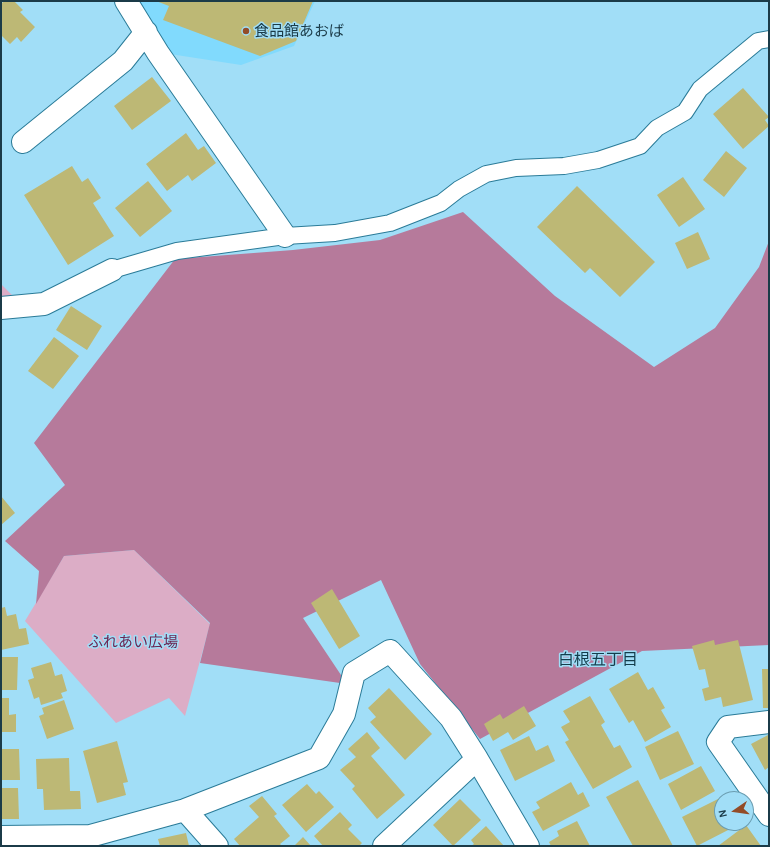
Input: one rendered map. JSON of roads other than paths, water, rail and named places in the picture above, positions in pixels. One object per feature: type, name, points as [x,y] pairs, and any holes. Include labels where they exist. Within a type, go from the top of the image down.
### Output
[{"type":"street","points":[[126,1],[158,53],[285,236]]},
{"type":"street","points":[[23,142],[123,60],[146,32]]},
{"type":"street","points":[[1,308],[44,304],[112,270]]},
{"type":"street","points":[[1,837],[90,836],[185,810],[319,758],[344,714],[354,673],[390,651],[451,718],[477,758],[528,846]]},
{"type":"street","points":[[769,722],[728,727],[718,742],[769,815]]},
{"type":"street","points":[[384,846],[477,758]]},
{"type":"street","points":[[185,810],[217,846]]},
{"type":"lane","points":[[112,270],[177,251],[285,236],[335,233],[390,223],[441,202],[459,189],[486,174],[516,168],[564,166],[598,160],[640,146],[656,128],[685,112],[700,89],[758,41],[769,39]]},
{"type":"place","name":"食品館あおば","points":[[246,31]]},
{"type":"district","name":"白根五丁目","points":[[598,660]]},
{"type":"park label","name":"ふれあい広場","points":[[133,642]]}]
